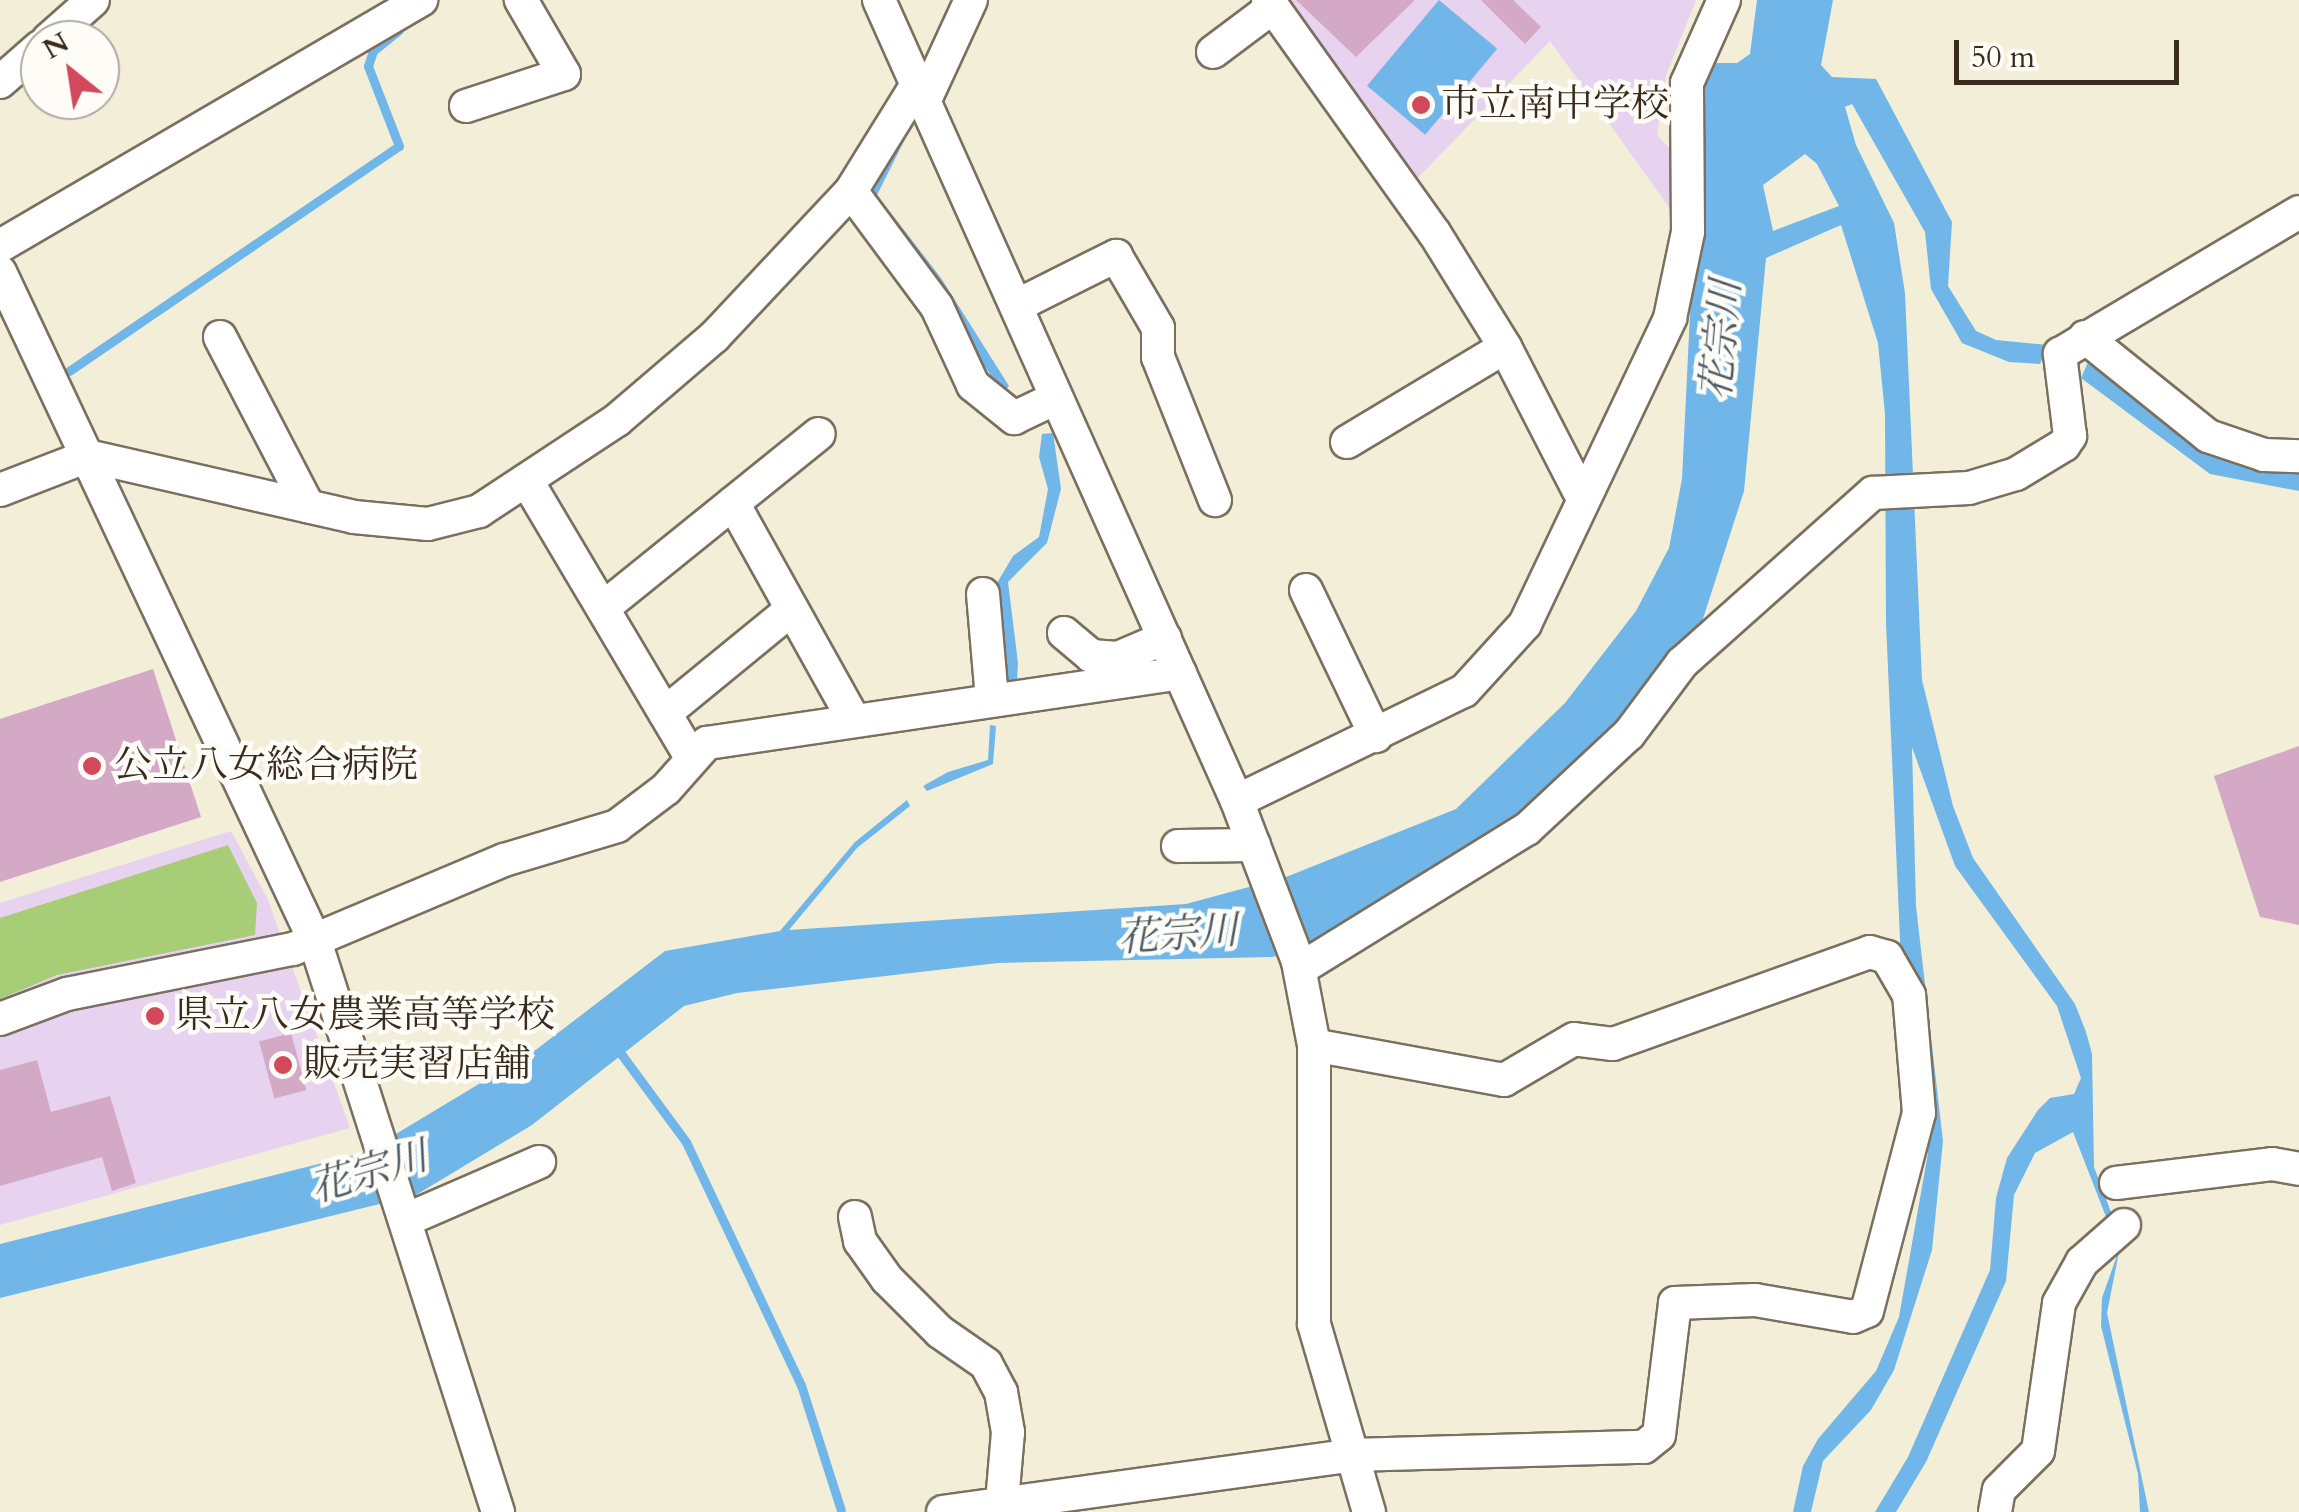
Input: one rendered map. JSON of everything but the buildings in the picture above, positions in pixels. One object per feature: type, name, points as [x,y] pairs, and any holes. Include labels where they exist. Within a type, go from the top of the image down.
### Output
[{"type":"street","points":[[70,20],[93,0]]},
{"type":"street","points":[[0,246],[421,0]]},
{"type":"street","points":[[466,106],[564,74],[521,0]]},
{"type":"street","points":[[879,0],[1018,305],[1054,399],[1237,801],[1299,965],[1314,1045],[1314,1324],[1369,1512]]},
{"type":"street","points":[[0,490],[88,456],[308,506],[428,524],[479,510],[527,481],[673,376],[850,191],[920,94],[970,0]]},
{"type":"street","points":[[1237,801],[1464,691],[1496,662],[1546,590],[1670,318],[1684,275],[1687,83],[1724,0]]},
{"type":"street","points":[[1213,52],[1270,3],[1435,234],[1505,347],[1579,491]]},
{"type":"street","points":[[0,82],[20,64]]},
{"type":"street","points":[[850,191],[938,308],[973,385],[1014,418],[1054,399]]},
{"type":"street","points":[[1299,965],[1527,829],[1629,734],[1682,663],[1873,493],[1970,488],[2016,474],[2064,445],[2070,436],[2060,354],[2299,212]]},
{"type":"street","points":[[1018,305],[1116,256],[1158,328],[1158,357],[1215,500]]},
{"type":"street","points":[[0,272],[315,941],[406,1214],[498,1512]]},
{"type":"street","points":[[220,337],[308,506]]},
{"type":"street","points":[[2085,337],[2208,436],[2264,455],[2299,456]]},
{"type":"street","points":[[1347,442],[1505,347]]},
{"type":"street","points":[[602,608],[819,434]]},
{"type":"street","points":[[527,481],[690,756]]},
{"type":"street","points":[[733,503],[853,718]]},
{"type":"street","points":[[1306,590],[1376,736]]},
{"type":"street","points":[[983,594],[992,700]]},
{"type":"street","points":[[665,713],[792,609]]},
{"type":"street","points":[[1064,633],[1091,656],[1118,658],[1164,638]]},
{"type":"street","points":[[0,1019],[67,994],[315,941],[504,860],[617,826],[666,789],[690,756],[707,744],[853,718],[1180,673]]},
{"type":"street","points":[[1178,846],[1259,859]]},
{"type":"street","points":[[943,1512],[1352,1455],[1644,1447],[1659,1436],[1675,1303],[1755,1300],[1853,1318],[1867,1311],[1919,1113],[1909,995],[1886,957],[1870,952],[1614,1044],[1574,1039],[1504,1080],[1314,1045]]},
{"type":"street","points":[[406,1214],[538,1162]]},
{"type":"street","points":[[2116,1183],[2272,1164],[2299,1169]]},
{"type":"street","points":[[855,1217],[860,1241],[888,1280],[940,1332],[986,1364],[1008,1432],[1002,1502]]},
{"type":"street","points":[[1995,1512],[1999,1490],[2038,1451],[2059,1302],[2082,1262],[2124,1224]]},
{"type":"shaded area","name":"市立南中学校","points":[[1279,0],[1696,0],[1666,75],[1657,135],[1671,150],[1676,217],[1550,41],[1410,186]]},
{"type":"shaded area","name":"県立八女農業高等学校","points":[[231,831],[268,900],[350,1128],[0,1225],[0,903]]},
{"type":"green space","points":[[228,845],[257,903],[255,935],[57,975],[0,999],[0,918]]},
{"type":"water","points":[[1439,0],[1497,49],[1425,135],[1367,86]]},
{"type":"water","name":"花宗川","points":[[1757,0],[1833,0],[1821,65],[1832,77],[1876,79],[1952,222],[1948,286],[1976,331],[1996,340],[2048,345],[2040,364],[2009,362],[1962,343],[1931,289],[1925,232],[1852,104],[1845,107],[1856,145],[1894,223],[1905,293],[1922,680],[1953,806],[1973,858],[2075,1004],[2086,1032],[2092,1054],[2094,1167],[2114,1220],[2108,1222],[2073,1132],[2035,1153],[2014,1195],[2006,1281],[1926,1462],[1896,1512],[1875,1512],[1908,1457],[1990,1270],[1996,1198],[2007,1158],[2038,1110],[2050,1098],[2074,1094],[2081,1078],[2057,1006],[1955,866],[1912,747],[1916,906],[1943,1141],[1932,1250],[1894,1370],[1871,1410],[1823,1461],[1811,1512],[1793,1512],[1803,1466],[1818,1439],[1876,1371],[1899,1317],[1928,1153],[1901,962],[1886,623],[1885,414],[1878,343],[1841,225],[1766,258],[1744,491],[1701,625],[1614,737],[1537,811],[1319,947],[1272,957],[998,963],[737,993],[684,1006],[532,1125],[416,1195],[0,1298],[0,1244],[366,1152],[537,1049],[665,951],[780,931],[855,842],[907,800],[910,806],[857,848],[789,930],[1186,904],[1286,877],[1456,809],[1565,703],[1636,611],[1669,548],[1682,479],[1701,87],[1715,63],[1737,63],[1750,54]],"holes":[[[1805,154],[1817,164],[1839,206],[1773,231],[1763,185]]]},
{"type":"water","points":[[904,120],[912,125],[877,195],[941,278],[1009,386],[1003,393],[863,191]]},
{"type":"water","points":[[2089,360],[2299,468],[2299,491],[2210,474],[2081,378]]},
{"type":"water","points":[[1053,433],[1061,489],[1047,543],[1008,582],[1018,663],[1017,681],[1007,681],[997,583],[1013,556],[1039,537],[1048,489],[1039,457],[1042,434]]},
{"type":"water","points":[[990,725],[996,726],[993,764],[927,791],[923,786],[948,772],[988,760]]},
{"type":"water","points":[[2120,1247],[2107,1313],[2149,1512],[2140,1512],[2138,1474],[2101,1326],[2102,1298]]},
{"type":"waterway","points":[[69,371],[399,146],[368,66],[373,51],[399,30]]},
{"type":"waterway","points":[[616,1047],[686,1142],[801,1385],[841,1510]]},
{"type":"place","name":"市立南中学校","points":[[1421,105]]},
{"type":"place","name":"公立八女総合病院","points":[[92,766]]},
{"type":"place","name":"県立八女農業高等学校","points":[[155,1016]]},
{"type":"place","name":"販売実習店舗","points":[[283,1065]]}]
